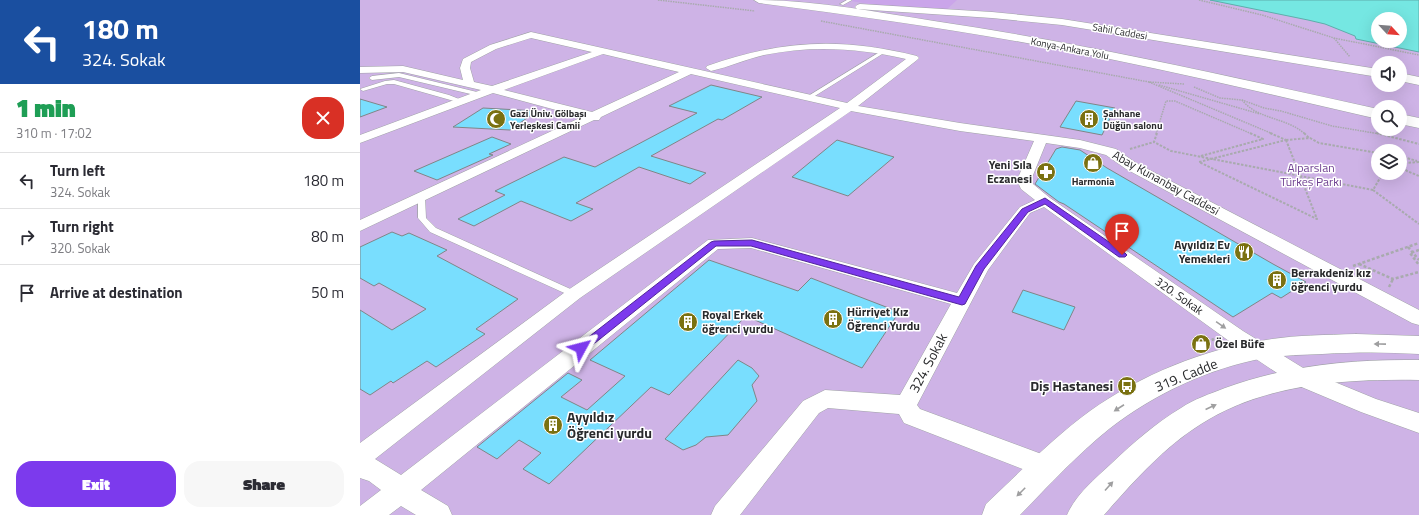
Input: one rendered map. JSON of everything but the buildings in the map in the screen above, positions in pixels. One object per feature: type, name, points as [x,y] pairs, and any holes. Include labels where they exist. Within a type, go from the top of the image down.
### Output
[{"type":"highway","points":[[811,0],[851,4],[1073,41],[1371,104]]},
{"type":"highway","name":"Konya-Ankara Yolu","points":[[760,6],[859,13],[1042,43],[1130,60],[1371,112]]},
{"type":"highway","points":[[1407,111],[1419,114]]},
{"type":"highway","points":[[1407,120],[1419,123]]},
{"type":"street","name":"Sahil Caddesi","points":[[851,4],[1062,22],[1198,46],[1371,72]]},
{"type":"street","name":"Abay Kunanbay Caddesi","points":[[469,84],[465,68],[466,61],[493,47],[531,34],[866,111],[1080,144],[1114,154],[1131,166],[1419,318]]},
{"type":"street","points":[[439,515],[400,491],[393,492],[366,474],[363,464],[574,294],[849,107],[914,58],[885,51],[853,46],[821,44],[767,51],[734,59],[711,68]]},
{"type":"street","points":[[360,139],[479,94],[603,51]]},
{"type":"street","points":[[360,70],[404,69],[493,90],[594,117]]},
{"type":"street","points":[[360,226],[689,71]]},
{"type":"street","points":[[1407,78],[1419,81]]},
{"type":"street","name":"320. Sokak","points":[[1042,138],[1024,180],[1026,186],[1045,201],[1168,289],[1258,350],[1300,376],[1369,406],[1419,423]]},
{"type":"street","name":"324. Sokak","points":[[1045,201],[1025,210],[980,268],[906,405],[912,416],[1046,466]]},
{"type":"street","points":[[369,515],[714,244],[752,243],[962,301]]},
{"type":"street","name":"319. Cadde","points":[[998,515],[1046,466],[1100,420],[1147,391],[1177,376],[1213,363],[1258,350],[1280,346],[1350,343],[1419,345]]},
{"type":"street","points":[[1083,515],[1112,482],[1152,444],[1192,416],[1244,391],[1300,376],[1379,369],[1419,370]]},
{"type":"street","points":[[724,515],[811,407],[825,399],[906,405]]},
{"type":"lane","points":[[808,98],[885,51]]},
{"type":"lane","points":[[372,78],[399,75],[479,94]]},
{"type":"lane","points":[[363,89],[387,82],[394,82],[448,96],[461,101]]},
{"type":"lane","points":[[421,198],[422,218],[433,230],[574,294]]},
{"type":"path","points":[[658,0],[760,6]]},
{"type":"path","points":[[1199,0],[1262,15],[1334,38],[1419,55]]},
{"type":"path","points":[[814,19],[1149,82],[1260,114],[1294,126],[1319,143],[1371,152]]},
{"type":"path","points":[[1334,38],[1360,70]]},
{"type":"path","points":[[1149,82],[1191,85],[1220,98],[1242,100],[1264,108],[1281,111],[1332,126],[1367,131],[1419,144]]},
{"type":"path","points":[[1149,82],[1286,140],[1299,177],[1317,219],[1199,162],[1286,140],[1310,138]]},
{"type":"path","points":[[1242,100],[1246,106],[1260,114]]},
{"type":"path","points":[[1154,142],[1166,101],[1175,101],[1263,139],[1201,156]]},
{"type":"path","points":[[1114,154],[1154,142],[1171,151],[1213,158],[1299,177],[1373,190],[1419,224]]},
{"type":"path","points":[[1407,157],[1418,161]]},
{"type":"path","points":[[1407,163],[1417,163],[1418,161]]},
{"type":"path","points":[[1407,170],[1419,176]]},
{"type":"path","points":[[1373,190],[1379,180]]},
{"type":"path","points":[[1334,273],[1419,243]]},
{"type":"path","points":[[1408,247],[1419,260]]},
{"type":"path","points":[[1419,250],[1410,253],[1419,266]]},
{"type":"path","points":[[1359,264],[1393,279],[1419,272]]},
{"type":"green space","name":"Alparslan Türkeş Parkı","points":[[360,0],[1419,0],[1419,515],[360,515]]},
{"type":"shaded area","points":[[957,0],[946,10],[889,7],[851,1]]},
{"type":"water","points":[[1210,0],[1419,0],[1419,52],[1400,48],[1407,48],[1407,12],[1371,12],[1371,42],[1356,39],[1355,36],[1325,24]]},
{"type":"place","name":"Gazi Üniv. Gölbaşı Yerleşkesi Camii","points":[[496,119]]},
{"type":"place","name":"Şahhane Düğün salonu","points":[[1089,119]]},
{"type":"place","name":"Harmonia","points":[[1093,163]]},
{"type":"place","name":"Yeni Sıla Eczanesi","points":[[1046,172]]},
{"type":"place","name":"Ayyıldız Ev Yemekleri","points":[[1244,252]]},
{"type":"place","name":"Berrakdeniz kız öğrenci yurdu","points":[[1277,280]]},
{"type":"place","name":"Hürriyet Kız Öğrenci Yurdu","points":[[833,319]]},
{"type":"place","name":"Royal Erkek öğrenci yurdu","points":[[688,322]]},
{"type":"place","name":"Özel Büfe","points":[[1201,344]]},
{"type":"place","name":"Diş Hastanesi","points":[[1127,386]]},
{"type":"place","name":"Ayyıldız Öğrenci yurdu","points":[[553,425]]},
{"type":"route","points":[[581,348],[714,244],[752,243],[962,301],[980,268],[1025,210],[1045,201],[1122,255]]}]
